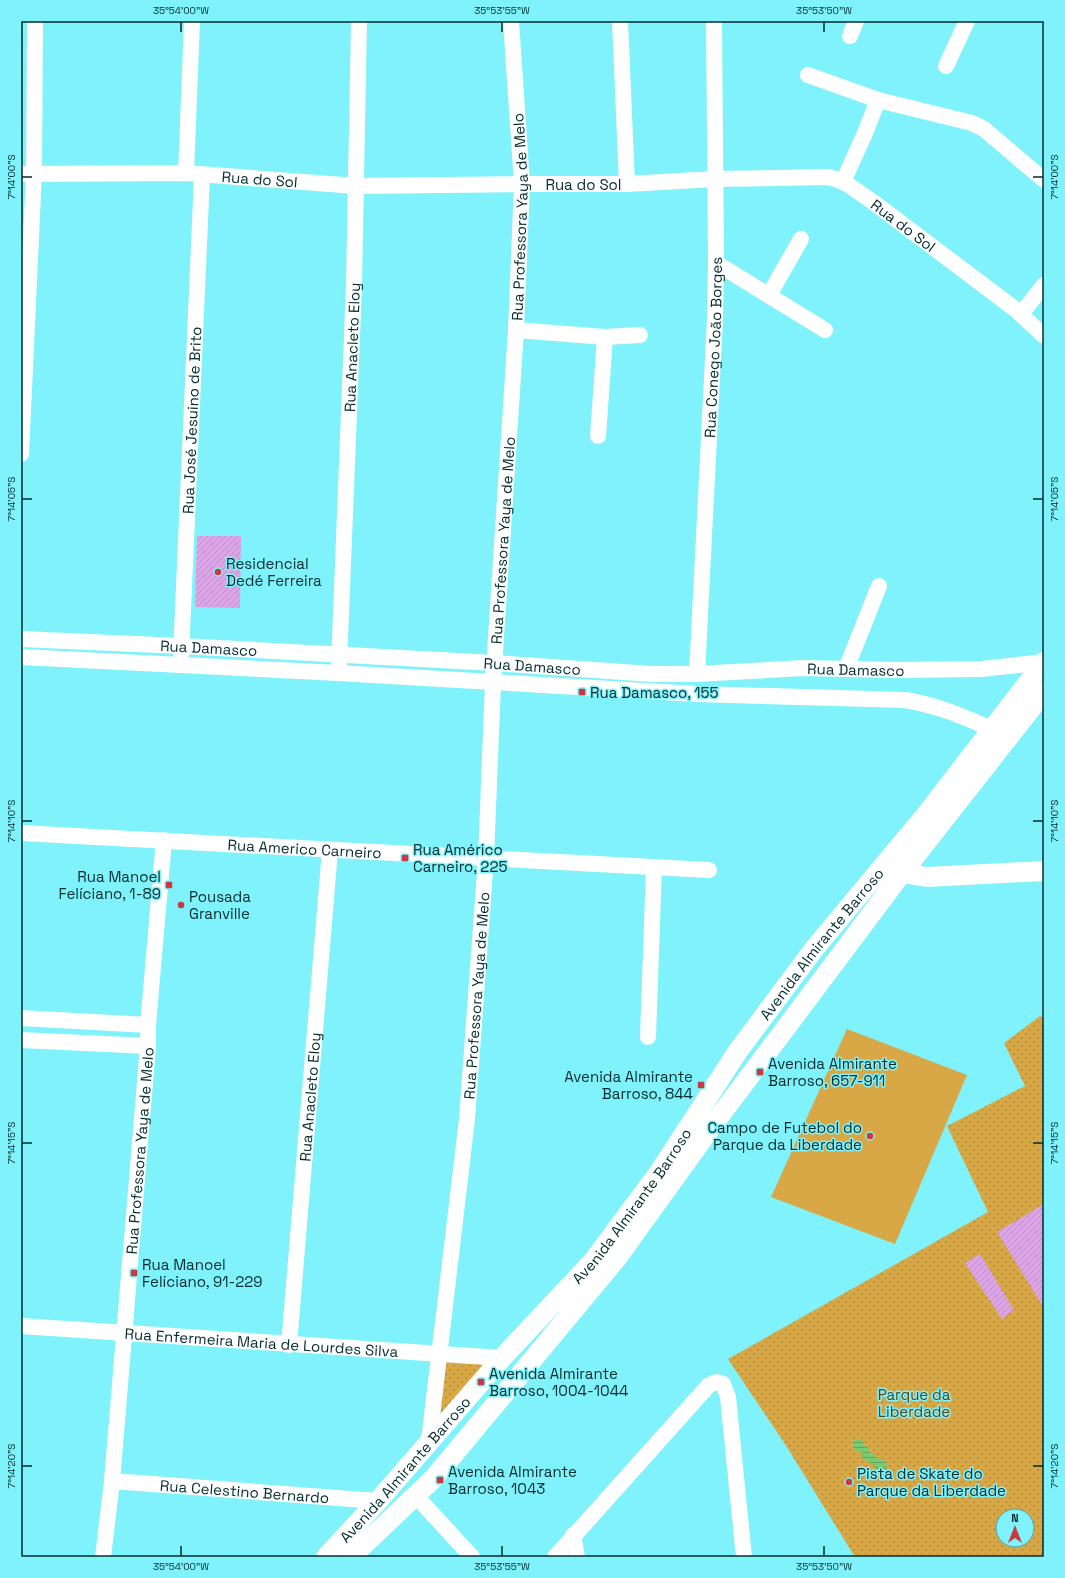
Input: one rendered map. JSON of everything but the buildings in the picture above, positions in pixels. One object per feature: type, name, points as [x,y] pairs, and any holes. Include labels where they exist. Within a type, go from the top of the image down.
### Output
[{"type":"main road","name":"Avenida Almirante Barroso","points":[[326,1557],[378,1501],[502,1358],[594,1260],[660,1171],[738,1051],[814,949],[924,817],[1044,662]]},
{"type":"main road","name":"Avenida Almirante Barroso","points":[[351,1557],[434,1478],[616,1258],[713,1125],[902,873],[1044,692]]},
{"type":"main road","points":[[898,847],[898,861],[902,873],[927,878],[1044,870]]},
{"type":"street","points":[[21,454],[27,173],[35,21]]},
{"type":"street","points":[[186,173],[192,21]]},
{"type":"street","name":"Rua Anacleto Eloy","points":[[338,673],[340,655],[354,285],[359,21]]},
{"type":"street","name":"Rua Professora Yaya de Melo","points":[[429,1441],[467,1119],[486,858],[493,683],[516,330],[522,184],[512,21]]},
{"type":"street","points":[[620,21],[627,184]]},
{"type":"street","name":"Rua Conego João Borges","points":[[697,674],[715,319],[714,21]]},
{"type":"street","points":[[850,36],[856,21]]},
{"type":"street","points":[[946,66],[967,21]]},
{"type":"street","points":[[808,75],[878,100],[972,123],[984,129],[1044,180]]},
{"type":"street","points":[[843,182],[878,100]]},
{"type":"street","name":"Rua do Sol","points":[[27,173],[186,173],[202,176],[356,186],[627,184],[715,179],[828,177],[843,182],[873,202],[1021,314],[1044,336]]},
{"type":"street","name":"Rua José Jesuino de Brito","points":[[180,665],[202,176]]},
{"type":"street","points":[[769,295],[801,239]]},
{"type":"street","points":[[716,263],[825,330]]},
{"type":"street","points":[[1021,314],[1044,285]]},
{"type":"street","points":[[516,330],[605,337],[640,335]]},
{"type":"street","points":[[598,436],[605,337]]},
{"type":"street","points":[[846,669],[878,586]]},
{"type":"street","name":"Rua Damasco","points":[[21,639],[495,663],[652,674],[697,674],[803,668],[897,670],[982,669],[1044,662]]},
{"type":"street","name":"Rua Damasco","points":[[21,657],[338,673],[697,694],[905,700],[926,704],[958,714],[991,729]]},
{"type":"street","name":"Rua Americo Carneiro","points":[[21,832],[709,870]]},
{"type":"street","name":"Rua Professora Yaya de Melo","points":[[103,1557],[112,1481],[164,840]]},
{"type":"street","name":"Rua Anacleto Eloy","points":[[289,1345],[330,850]]},
{"type":"street","points":[[648,1037],[654,867]]},
{"type":"street","points":[[21,1018],[148,1025]]},
{"type":"street","points":[[21,1040],[148,1046]]},
{"type":"street","name":"Rua Enfermeira Maria de Lourdes Silva","points":[[21,1326],[502,1358]]},
{"type":"street","points":[[555,1557],[573,1535],[709,1385],[716,1382],[723,1384],[728,1397],[744,1557]]},
{"type":"street","name":"Rua Celestino Bernardo","points":[[112,1481],[378,1501]]},
{"type":"street","points":[[415,1495],[472,1557]]},
{"type":"street","points":[[573,1535],[577,1557]]},
{"type":"green space","name":"Parque da Liberdade","points":[[1040,1016],[1044,1019],[1044,1557],[855,1557],[785,1444],[728,1359],[988,1212],[947,1126],[1025,1086],[1004,1043]]},
{"type":"green space","name":"Campo de Futebol do Parque da Liberdade","points":[[847,1029],[967,1075],[895,1244],[771,1197]]},
{"type":"green space","points":[[446,1361],[491,1364],[440,1419]]},
{"type":"shaded area","points":[[855,1439],[861,1439],[864,1445],[869,1448],[870,1453],[874,1453],[875,1457],[886,1461],[887,1467],[885,1472],[875,1470],[875,1466],[861,1457],[862,1452],[858,1452],[853,1449]]},
{"type":"place","name":"Residencial Dedé Ferreira","points":[[218,572]]},
{"type":"place","name":"Rua Damasco, 155","points":[[582,692]]},
{"type":"place","name":"Rua Américo Carneiro, 225","points":[[405,858]]},
{"type":"place","name":"Rua Manoel Felíciano, 1-89","points":[[169,885]]},
{"type":"place","name":"Pousada Granville","points":[[181,905]]},
{"type":"place","name":"Avenida Almirante Barroso, 657-911","points":[[760,1072]]},
{"type":"place","name":"Avenida Almirante Barroso, 844","points":[[701,1085]]},
{"type":"place","name":"Campo de Futebol do Parque da Liberdade","points":[[870,1136]]},
{"type":"place","name":"Rua Manoel Felíciano, 91-229","points":[[134,1273]]},
{"type":"place","name":"Avenida Almirante Barroso, 1004-1044","points":[[481,1382]]},
{"type":"place","name":"Avenida Almirante Barroso, 1043","points":[[440,1480]]},
{"type":"place","name":"Pista de Skate do Parque da Liberdade","points":[[849,1482]]}]
